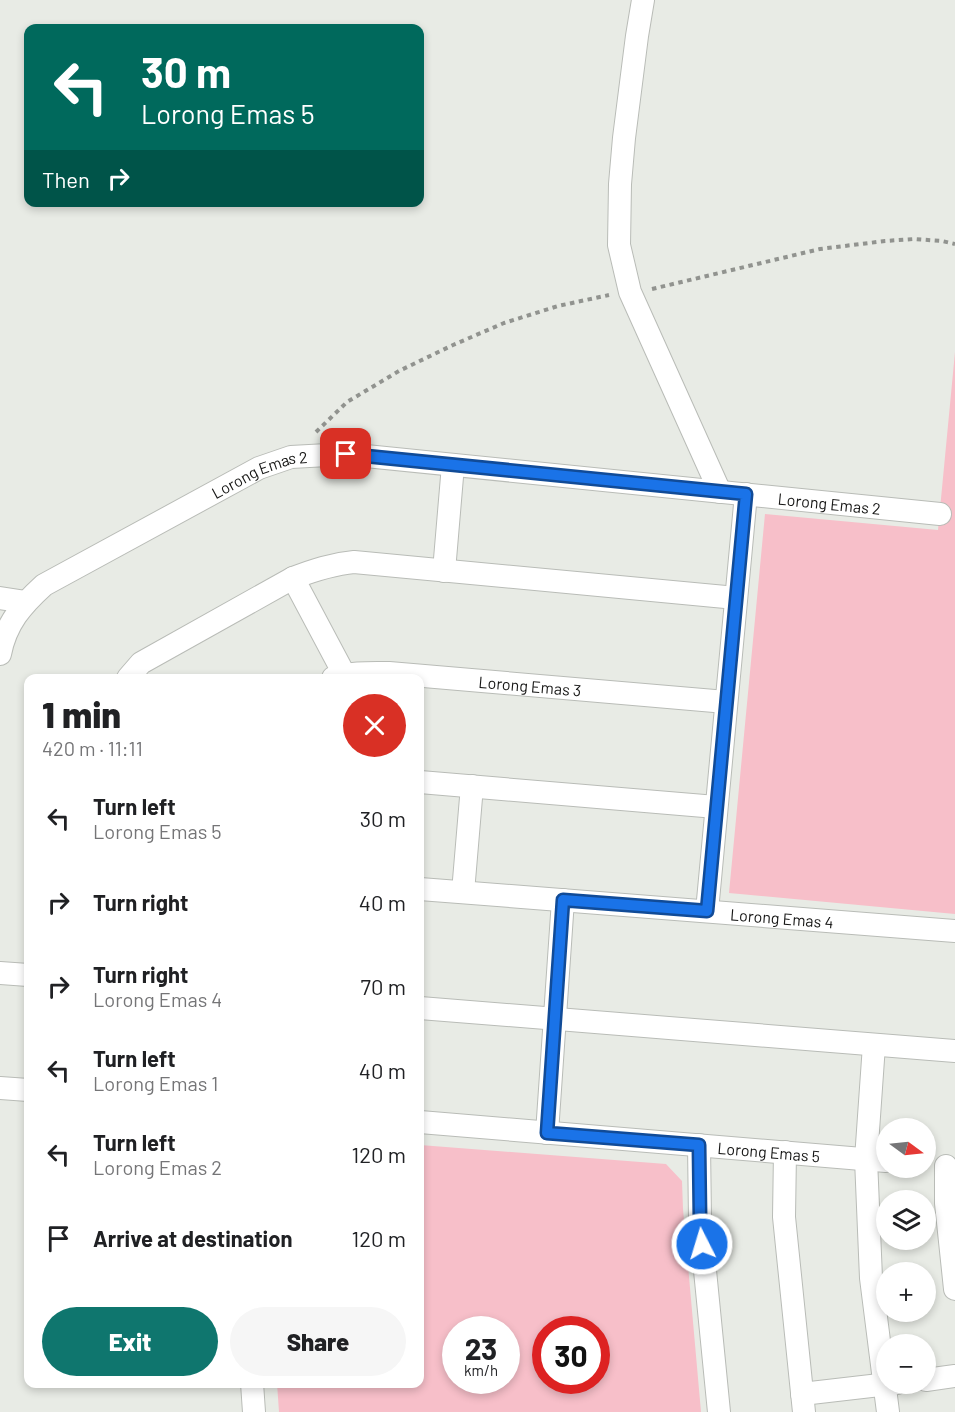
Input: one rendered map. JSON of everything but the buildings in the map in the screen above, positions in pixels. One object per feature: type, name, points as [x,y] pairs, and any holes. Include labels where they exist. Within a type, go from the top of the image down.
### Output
[{"type":"street","points":[[644,0],[624,138],[620,184],[620,245],[630,292],[720,492]]},
{"type":"street","name":"Lorong Emas 2","points":[[0,654],[11,622],[26,602],[44,585],[259,468],[291,457],[346,454],[940,514]]},
{"type":"street","points":[[444,571],[453,465]]},
{"type":"street","points":[[707,911],[746,494]]},
{"type":"street","points":[[131,674],[141,663],[293,578],[338,563],[354,562],[736,598]]},
{"type":"street","points":[[293,578],[338,674]]},
{"type":"street","points":[[0,598],[26,602]]},
{"type":"street","name":"Lorong Emas 3","points":[[352,674],[366,672],[401,674]]},
{"type":"street","name":"Lorong Emas 3","points":[[424,676],[726,702]]},
{"type":"street","points":[[424,782],[716,807]]},
{"type":"street","points":[[463,892],[472,786]]},
{"type":"street","name":"Lorong Emas 4","points":[[424,889],[955,931]]},
{"type":"street","points":[[547,1133],[563,900]]},
{"type":"street","points":[[0,973],[24,975]]},
{"type":"street","points":[[424,1008],[955,1051]]},
{"type":"street","points":[[874,1045],[876,1160],[871,1278],[881,1334]]},
{"type":"street","points":[[0,1088],[24,1090]]},
{"type":"street","name":"Lorong Emas 5","points":[[424,1122],[876,1160]]},
{"type":"street","points":[[699,1145],[700,1220],[719,1412]]},
{"type":"street","points":[[785,1152],[784,1216],[803,1403],[876,1387]]},
{"type":"street","points":[[942,1165],[955,1289]]},
{"type":"street","points":[[936,1379],[955,1376]]},
{"type":"street","points":[[252,1388],[254,1412]]},
{"type":"street","points":[[888,1412],[889,1394]]},
{"type":"path","points":[[291,457],[347,402],[399,371],[504,323],[558,306],[661,287],[820,249],[914,239],[955,244]]},
{"type":"shaded area","points":[[955,352],[955,914],[729,893],[765,514],[938,530]]},
{"type":"shaded area","points":[[424,1145],[666,1164],[682,1181],[701,1412],[279,1412],[277,1388],[424,1388]]},
{"type":"route","points":[[346,454],[746,494],[707,911],[563,900],[547,1133],[699,1145],[702,1244]]}]
